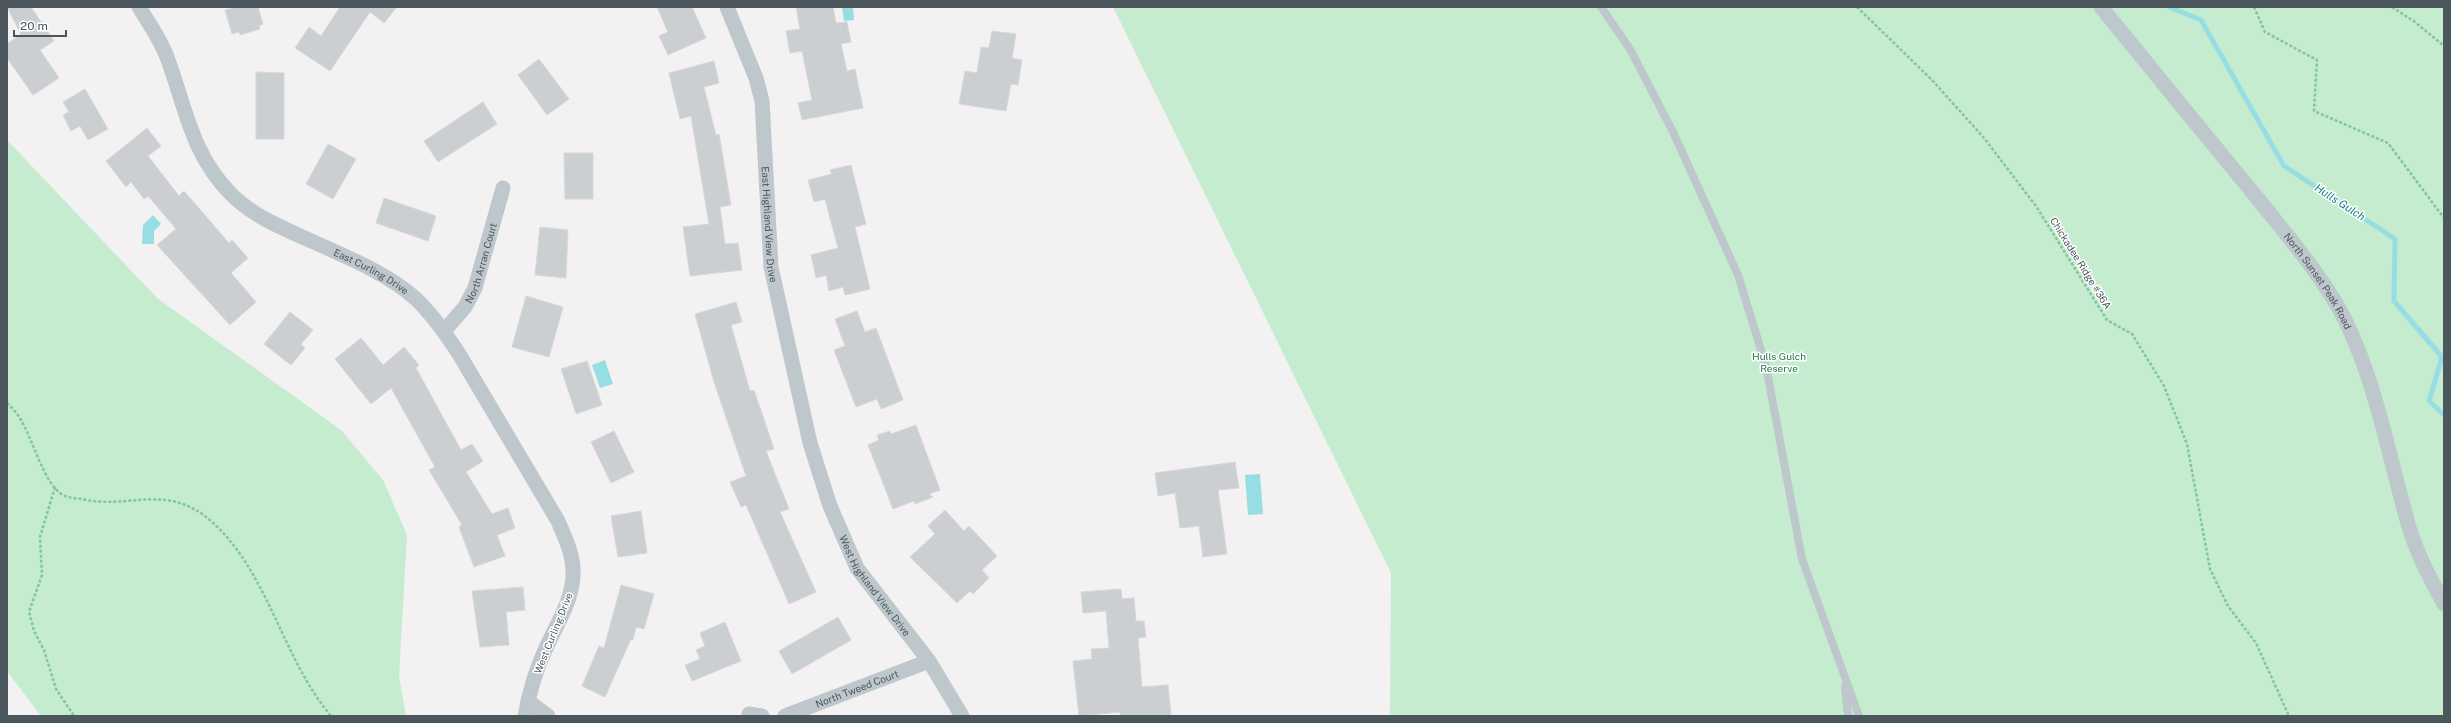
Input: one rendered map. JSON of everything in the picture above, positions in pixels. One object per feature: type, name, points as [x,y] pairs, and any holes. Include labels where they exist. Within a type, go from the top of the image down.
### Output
[{"type":"street","name":"East Curling Drive","points":[[139,7],[168,59],[196,145],[208,168],[231,194],[271,223],[370,268],[415,298],[444,331],[558,521],[570,550],[574,573]]},
{"type":"street","name":"East Highland View Drive","points":[[727,7],[756,78],[762,101],[771,267],[810,443]]},
{"type":"street","name":"North Sunset Peak Road","points":[[2101,7],[2276,222],[2323,285],[2344,318],[2359,353],[2378,406],[2410,529],[2429,576],[2444,604]]},
{"type":"street","name":"North Arran Court","points":[[444,331],[465,307],[475,288],[503,188]]},
{"type":"street","name":"West Highland View Drive","points":[[810,443],[830,506],[857,568],[929,661],[962,716]]},
{"type":"street","name":"West Curling Drive","points":[[527,709],[545,651],[570,596],[574,573]]},
{"type":"street","name":"North Tweed Court","points":[[785,716],[929,661]]},
{"type":"street","points":[[527,709],[548,716]]},
{"type":"lane","points":[[1601,7],[1630,50],[1674,132],[1738,275],[1766,366],[1802,559],[1859,716]]},
{"type":"lane","points":[[1844,674],[1848,716]]},
{"type":"path","name":"Chickadee Ridge #36A","points":[[1857,7],[1932,80],[1984,138],[2036,206],[2107,320],[2132,334],[2164,386],[2187,444],[2210,569],[2228,606],[2256,643],[2289,716]]},
{"type":"path","points":[[2254,7],[2265,32],[2317,60],[2314,111],[2388,143],[2444,218]]},
{"type":"path","points":[[2392,7],[2415,22],[2444,46]]},
{"type":"path","points":[[7,403],[22,421],[47,477],[62,495],[94,502],[161,498],[187,505],[211,521],[235,548],[251,572],[292,655],[316,699],[331,716]]},
{"type":"path","points":[[55,487],[40,537],[42,575],[28,612],[34,631],[44,650],[56,689],[74,716]]},
{"type":"green space","name":"Hulls Gulch Reserve","points":[[1113,7],[2444,7],[2444,716],[1390,716],[1391,573]]},
{"type":"green space","points":[[7,140],[157,298],[341,430],[383,480],[407,535],[399,676],[406,716],[41,716],[7,671]]},
{"type":"water","points":[[842,7],[853,7],[854,20],[844,21]]},
{"type":"water","points":[[153,215],[161,224],[154,231],[154,244],[142,244],[143,225]]},
{"type":"water","points":[[605,360],[613,384],[600,388],[592,365]]},
{"type":"water","points":[[1260,474],[1263,514],[1248,515],[1245,475]]},
{"type":"building","points":[[7,7],[31,7],[54,41],[40,50],[59,78],[33,95],[7,58],[7,44],[21,34]]},
{"type":"building","points":[[237,7],[258,7],[263,24],[259,26],[260,29],[240,35],[239,32],[232,34],[225,10]]},
{"type":"building","points":[[340,7],[397,7],[384,23],[370,12],[330,71],[295,48],[309,27],[321,36]]},
{"type":"building","points":[[657,7],[692,7],[706,38],[668,55],[659,36],[668,32]]},
{"type":"building","points":[[796,7],[833,7],[836,23],[847,22],[851,42],[841,44],[847,71],[855,69],[863,108],[802,120],[798,103],[812,100],[802,51],[790,53],[786,31],[800,29]]},
{"type":"building","points":[[992,31],[1016,34],[1012,58],[1022,60],[1018,85],[1011,84],[1006,111],[959,104],[965,71],[977,73],[981,47],[989,48]]},
{"type":"building","points":[[539,59],[569,99],[547,115],[518,75]]},
{"type":"building","points":[[714,61],[719,83],[704,87],[716,135],[719,134],[731,205],[720,207],[725,244],[738,243],[742,270],[690,276],[683,227],[709,224],[691,116],[680,119],[669,73]]},
{"type":"building","points":[[256,72],[284,73],[284,139],[256,139]]},
{"type":"building","points":[[85,89],[108,129],[88,140],[80,126],[71,131],[63,115],[69,112],[63,102]]},
{"type":"building","points":[[483,102],[497,124],[438,162],[424,141]]},
{"type":"building","points":[[147,128],[161,146],[148,156],[179,196],[184,191],[229,243],[232,240],[248,258],[231,273],[256,302],[230,325],[157,245],[176,229],[148,196],[144,199],[131,182],[126,187],[106,161]]},
{"type":"building","points":[[328,144],[356,159],[333,199],[306,184]]},
{"type":"building","points":[[564,153],[593,153],[593,199],[565,199]]},
{"type":"building","points":[[851,165],[866,224],[855,227],[870,289],[845,295],[843,287],[829,291],[826,275],[816,278],[811,255],[838,248],[825,199],[814,202],[808,180],[832,174],[830,170]]},
{"type":"building","points":[[384,198],[436,216],[428,241],[376,223]]},
{"type":"building","points":[[540,227],[568,230],[566,278],[535,275]]},
{"type":"building","points":[[526,296],[563,307],[549,357],[512,347]]},
{"type":"building","points":[[736,302],[742,322],[731,325],[750,391],[754,390],[774,449],[766,451],[789,509],[780,512],[816,592],[789,604],[746,505],[741,507],[730,482],[746,476],[714,382],[695,314]]},
{"type":"building","points":[[857,311],[865,332],[876,328],[903,400],[881,409],[877,399],[856,407],[834,350],[845,346],[835,319]]},
{"type":"building","points":[[290,312],[313,330],[301,344],[305,348],[291,365],[264,344]]},
{"type":"building","points":[[361,338],[383,365],[404,347],[419,365],[416,368],[461,450],[472,444],[483,461],[466,472],[492,514],[508,508],[515,528],[497,535],[505,556],[474,567],[459,527],[462,525],[429,470],[435,467],[391,388],[371,404],[335,359]]},
{"type":"building","points":[[587,361],[602,405],[576,414],[561,369]]},
{"type":"building","points":[[916,425],[940,490],[929,494],[933,497],[915,504],[914,501],[893,509],[868,445],[879,440],[877,435],[890,431],[891,434]]},
{"type":"building","points":[[614,431],[634,472],[611,483],[591,442]]},
{"type":"building","points":[[1235,462],[1239,488],[1218,490],[1227,554],[1203,557],[1199,526],[1180,528],[1175,493],[1158,496],[1155,473]]},
{"type":"building","points":[[945,510],[964,531],[969,526],[997,556],[982,570],[989,578],[973,594],[970,591],[957,603],[910,557],[935,534],[928,526]]},
{"type":"building","points":[[641,511],[647,553],[618,557],[611,516]]},
{"type":"building","points":[[621,585],[654,594],[644,629],[636,627],[633,640],[631,639],[605,697],[582,686],[599,646],[604,648]]},
{"type":"building","points":[[523,587],[525,610],[506,612],[509,645],[480,647],[472,591]]},
{"type":"building","points":[[1121,589],[1122,599],[1134,598],[1136,621],[1144,621],[1146,637],[1138,638],[1142,687],[1168,685],[1171,716],[1121,716],[1120,712],[1079,716],[1073,661],[1092,659],[1091,649],[1109,648],[1106,611],[1083,613],[1081,592]]},
{"type":"building","points":[[838,617],[851,640],[792,674],[779,651]]},
{"type":"building","points":[[725,622],[741,661],[692,681],[685,665],[700,659],[696,650],[705,646],[700,633]]},
{"type":"waterway","name":"Hulls Gulch","points":[[2169,7],[2201,20],[2284,166],[2395,239],[2394,301],[2442,357],[2429,401],[2444,415]]}]
